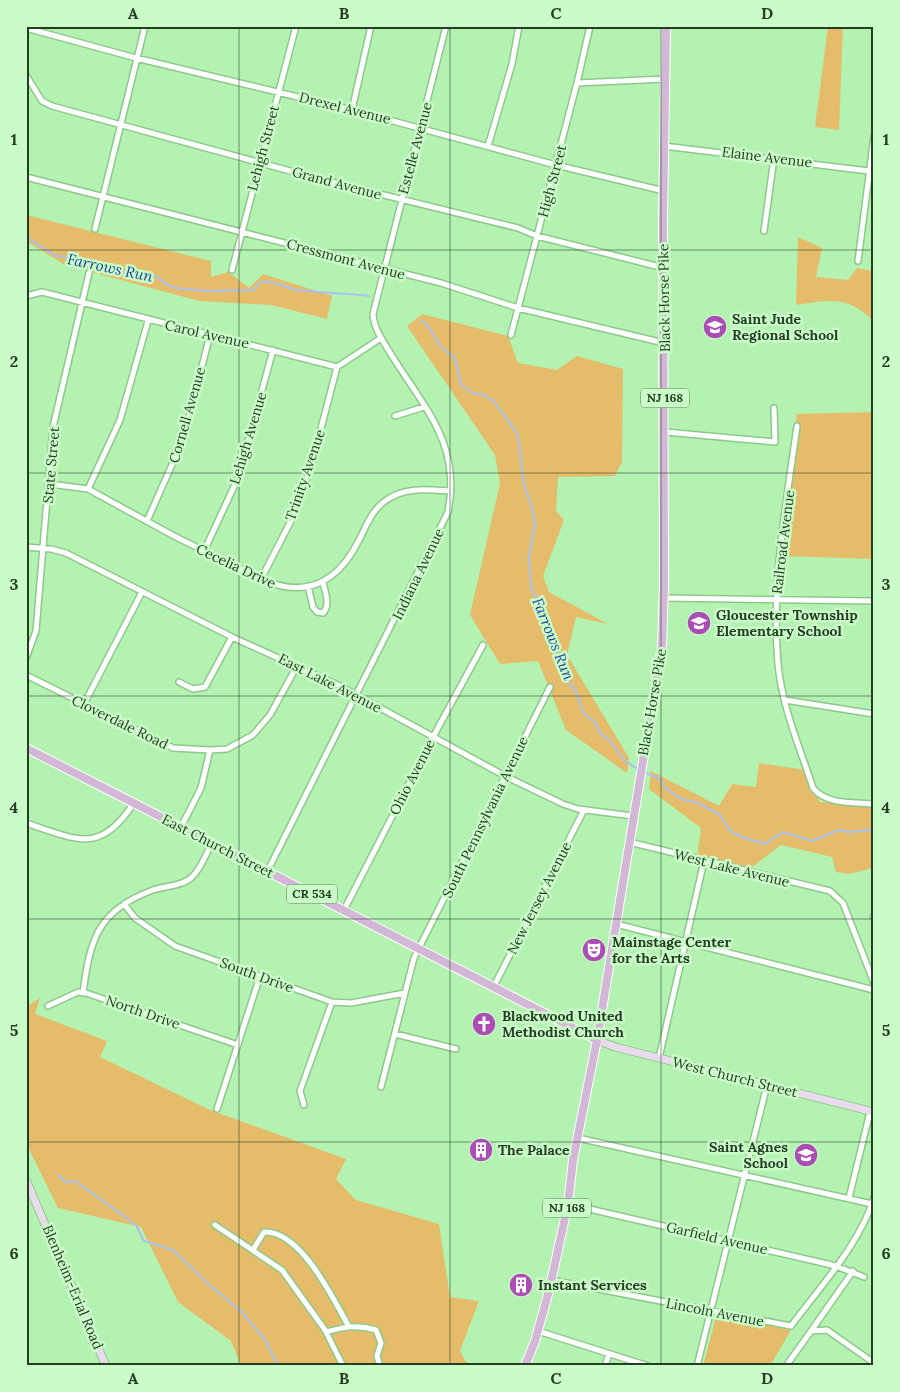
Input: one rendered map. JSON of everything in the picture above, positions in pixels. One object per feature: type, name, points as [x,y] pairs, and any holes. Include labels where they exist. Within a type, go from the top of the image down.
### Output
[{"type":"main road","name":"Black Horse Pike","points":[[525,1366],[538,1331],[568,1204],[662,646],[664,598],[664,146],[666,26]]},
{"type":"main road","name":"East Church Street","points":[[26,748],[267,872],[420,947],[597,1040]]},
{"type":"main road","name":"West Church Street","points":[[597,1040],[659,1058],[872,1112]]},
{"type":"main road","name":"Blenheim-Erial Road","points":[[26,1180],[106,1366]]},
{"type":"street","points":[[95,228],[145,26]]},
{"type":"street","name":"Lehigh Street","points":[[232,270],[296,26]]},
{"type":"street","points":[[352,110],[371,26]]},
{"type":"street","name":"Estelle Avenue","points":[[383,269],[446,26]]},
{"type":"street","points":[[488,146],[512,64],[519,26]]},
{"type":"street","name":"High Street","points":[[510,335],[556,165],[590,26]]},
{"type":"street","name":"Drexel Avenue","points":[[26,28],[136,58],[352,110],[556,165],[664,191]]},
{"type":"street","name":"Grand Avenue","points":[[26,75],[35,91],[46,104],[401,200],[518,228],[537,236],[664,268]]},
{"type":"street","points":[[577,83],[665,78]]},
{"type":"street","points":[[858,261],[874,136]]},
{"type":"street","name":"Elaine Avenue","points":[[664,146],[869,171]]},
{"type":"street","points":[[764,231],[774,158]]},
{"type":"street","name":"Cressmont Avenue","points":[[26,177],[441,283],[518,308],[665,343]]},
{"type":"street","name":"Indiana Avenue","points":[[267,872],[358,696],[448,512],[452,491],[451,470],[446,444],[381,338],[373,314],[383,269]]},
{"type":"street","name":"State Street","points":[[26,658],[36,631],[50,484],[53,427],[89,273]]},
{"type":"street","name":"Carol Avenue","points":[[26,296],[42,292],[337,368]]},
{"type":"street","points":[[88,489],[120,420],[148,320]]},
{"type":"street","name":"Cornell Avenue","points":[[147,521],[183,440],[210,335]]},
{"type":"street","points":[[337,368],[381,338]]},
{"type":"street","name":"Lehigh Avenue","points":[[204,551],[244,461],[273,350]]},
{"type":"street","name":"Trinity Avenue","points":[[261,579],[295,513],[312,462],[337,368]]},
{"type":"street","points":[[395,416],[424,407]]},
{"type":"street","points":[[665,432],[775,442],[774,408]]},
{"type":"street","name":"Railroad Avenue","points":[[797,426],[776,600],[778,665],[785,700],[813,788],[825,798],[874,804]]},
{"type":"street","name":"Cecelia Drive","points":[[50,484],[88,489],[204,551],[261,579],[286,588],[308,586],[323,582],[346,564],[373,514],[386,500],[414,489],[452,491]]},
{"type":"street","name":"East Lake Avenue","points":[[26,547],[44,548],[66,553],[142,592],[358,696],[505,776],[563,804],[584,810],[633,816]]},
{"type":"street","points":[[308,586],[312,607],[317,612],[323,612],[327,608],[328,602],[323,582]]},
{"type":"street","points":[[84,704],[142,592]]},
{"type":"street","points":[[664,598],[874,601]]},
{"type":"street","points":[[179,682],[193,690],[205,687],[232,636]]},
{"type":"street","name":"Ohio Avenue","points":[[344,910],[433,737],[483,645]]},
{"type":"street","name":"Cloverdale Road","points":[[26,675],[173,748],[210,750],[227,748],[253,735],[270,715],[297,666]]},
{"type":"street","name":"South Pennsylvania Avenue","points":[[381,1087],[410,970],[550,687]]},
{"type":"street","points":[[785,700],[874,714]]},
{"type":"street","points":[[181,827],[201,788],[210,750]]},
{"type":"street","points":[[26,823],[75,839],[86,840],[106,834],[114,828],[134,803]]},
{"type":"street","name":"New Jersey Avenue","points":[[494,986],[584,810]]},
{"type":"street","name":"West Lake Avenue","points":[[629,842],[830,891],[843,903],[874,983]]},
{"type":"street","points":[[48,1006],[78,992],[83,993],[86,967],[100,927],[109,914],[152,890],[190,879],[199,868],[212,843]]},
{"type":"street","points":[[659,1058],[704,860]]},
{"type":"street","name":"South Drive","points":[[124,904],[135,918],[175,946],[332,1002],[351,1003],[405,993]]},
{"type":"street","points":[[616,924],[874,990]]},
{"type":"street","points":[[217,1109],[260,976]]},
{"type":"street","name":"North Drive","points":[[83,993],[238,1045]]},
{"type":"street","points":[[304,1105],[300,1091],[332,1002]]},
{"type":"street","points":[[395,1034],[456,1048]]},
{"type":"street","points":[[697,1366],[767,1085]]},
{"type":"street","points":[[848,1198],[872,1112]]},
{"type":"street","points":[[578,1138],[872,1204]]},
{"type":"street","points":[[836,1266],[863,1224],[874,1197]]},
{"type":"street","name":"Garfield Avenue","points":[[568,1204],[836,1266],[864,1277]]},
{"type":"street","points":[[216,1224],[282,1270],[326,1332],[343,1366]]},
{"type":"street","points":[[253,1250],[264,1232],[272,1231],[308,1257],[348,1326]]},
{"type":"street","name":"Lincoln Avenue","points":[[551,1280],[791,1326],[836,1266]]},
{"type":"street","points":[[786,1366],[852,1271]]},
{"type":"street","points":[[326,1332],[348,1326],[363,1326],[376,1330],[381,1343],[377,1356],[380,1366]]},
{"type":"street","points":[[811,1331],[828,1330],[874,1363]]},
{"type":"street","points":[[538,1331],[648,1366]]},
{"type":"street","points":[[605,1366],[609,1354]]},
{"type":"shaded area","points":[[828,26],[843,26],[839,130],[815,127]]},
{"type":"shaded area","points":[[26,215],[211,261],[211,277],[228,272],[249,288],[263,274],[332,296],[327,319],[271,305],[199,301],[65,265],[26,241]]},
{"type":"shaded area","points":[[798,237],[822,248],[816,277],[848,280],[857,268],[874,271],[874,322],[865,313],[847,303],[829,301],[796,305]]},
{"type":"shaded area","points":[[422,314],[508,336],[518,363],[557,370],[577,356],[623,369],[622,462],[615,476],[558,477],[556,511],[564,520],[543,576],[549,592],[608,624],[576,617],[567,655],[629,758],[627,773],[566,730],[538,661],[500,664],[470,615],[500,483],[495,455],[407,326]]},
{"type":"shaded area","points":[[874,412],[874,559],[779,556],[797,414]]},
{"type":"shaded area","points":[[759,763],[806,770],[820,802],[874,805],[874,868],[849,874],[836,872],[832,857],[781,845],[747,871],[697,857],[701,828],[649,789],[651,771],[719,806],[732,784],[756,787]]},
{"type":"shaded area","points":[[40,998],[35,1014],[107,1041],[100,1057],[210,1110],[346,1159],[336,1179],[356,1200],[439,1224],[450,1297],[479,1301],[460,1351],[466,1362],[483,1366],[241,1366],[231,1341],[178,1302],[141,1227],[58,1208],[26,1143],[26,1007]]},
{"type":"shaded area","points":[[717,1313],[791,1330],[770,1366],[703,1366]]},
{"type":"waterway","name":"Farrows Run","points":[[26,237],[56,256],[70,257],[82,262],[104,265],[131,274],[156,276],[175,288],[207,291],[254,290],[260,282],[265,282],[298,290],[369,296]]},
{"type":"waterway","name":"Farrows Run","points":[[421,320],[427,325],[441,347],[455,358],[461,385],[473,393],[484,395],[494,401],[518,435],[524,485],[535,523],[529,557],[531,587],[555,642],[559,663],[567,670],[568,682],[575,689],[584,714],[595,722],[600,733],[610,741],[625,761],[639,770]]},
{"type":"waterway","name":"Farrows Run","points":[[644,772],[660,779],[665,788],[681,799],[698,803],[720,815],[730,831],[765,844],[783,832],[812,841],[839,830],[849,832],[874,830]]},
{"type":"waterway","points":[[59,1175],[65,1182],[74,1181],[81,1185],[136,1225],[144,1241],[173,1250],[207,1283],[241,1311],[266,1341],[278,1366]]},
{"type":"place","name":"Saint Jude Regional School","points":[[715,327]]},
{"type":"place","name":"Gloucester Township Elementary School","points":[[699,623]]},
{"type":"place","name":"Mainstage Center for the Arts","points":[[594,950]]},
{"type":"place","name":"Blackwood United Methodist Church","points":[[484,1024]]},
{"type":"place","name":"The Palace","points":[[481,1150]]},
{"type":"place","name":"Saint Agnes School","points":[[806,1155]]},
{"type":"place","name":"Instant Services","points":[[521,1285]]}]
